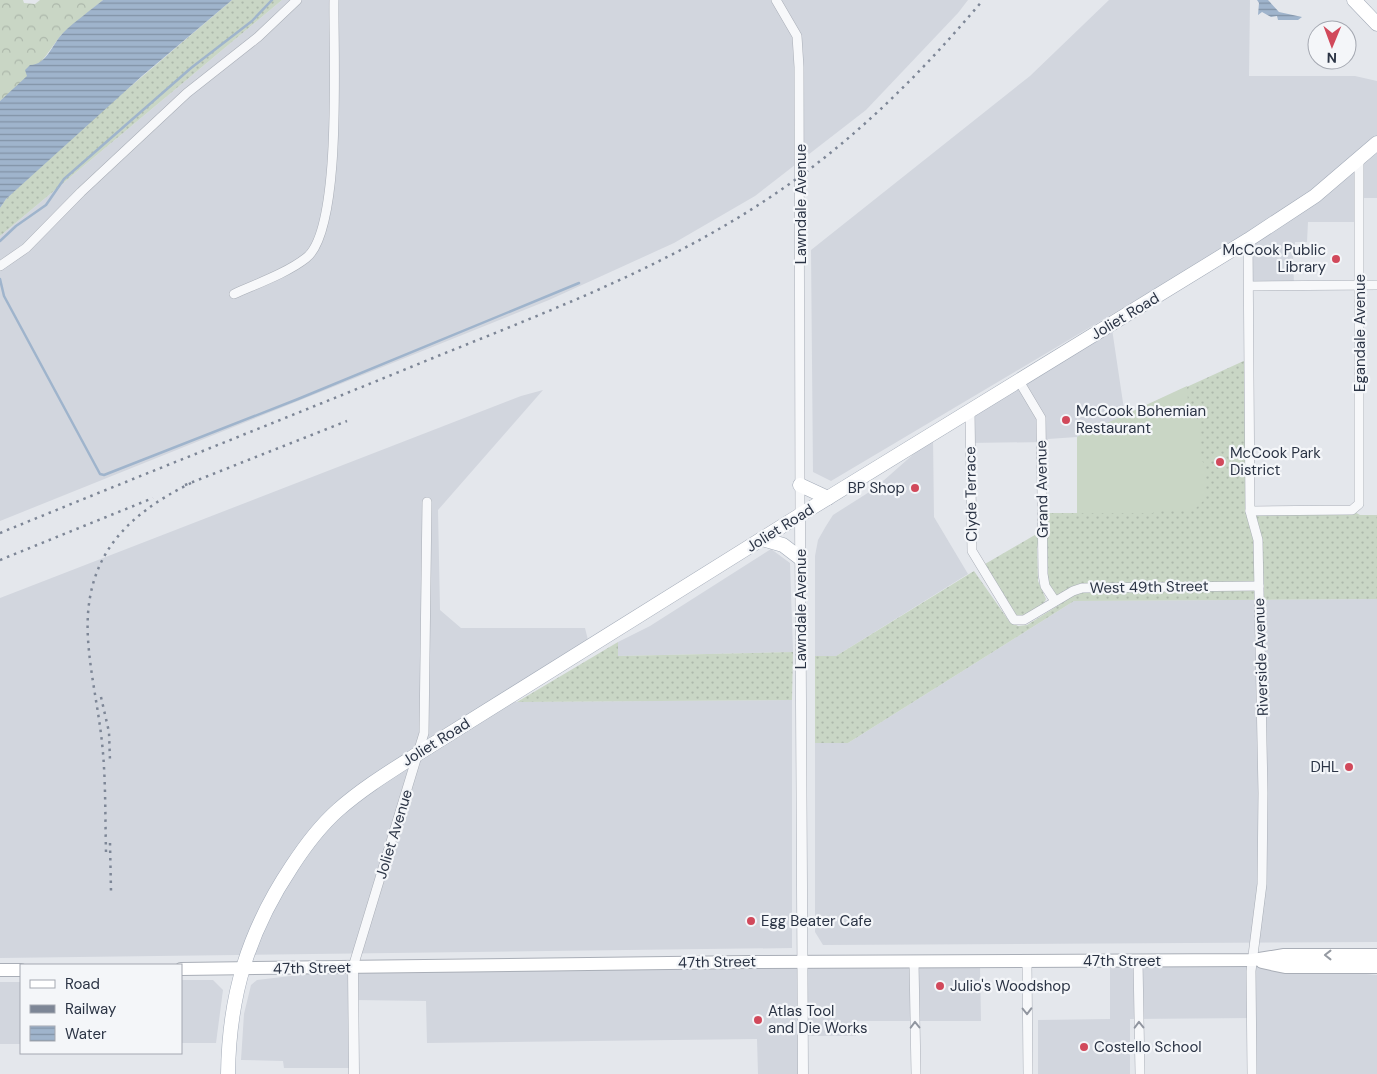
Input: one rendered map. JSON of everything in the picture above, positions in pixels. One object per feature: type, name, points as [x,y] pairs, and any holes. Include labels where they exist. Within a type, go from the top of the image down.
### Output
[{"type":"main road","points":[[1354,0],[1377,24]]},
{"type":"main road","name":"Joliet Road","points":[[228,1074],[232,1008],[241,968],[257,925],[279,886],[305,847],[337,811],[374,781],[800,515],[1248,240],[1315,196],[1377,143]]},
{"type":"main road","points":[[800,485],[828,498]]},
{"type":"main road","points":[[762,539],[783,544],[800,558]]},
{"type":"main road","name":"47th Street","points":[[182,969],[802,962],[1252,960],[1284,955],[1377,955]]},
{"type":"main road","name":"47th Street","points":[[1252,960],[1285,966],[1377,967]]},
{"type":"main road","points":[[0,970],[20,970]]},
{"type":"street","points":[[0,266],[26,248],[81,192],[174,105],[258,37],[297,0]]},
{"type":"street","points":[[234,294],[307,258],[318,242],[330,197],[333,126],[334,0]]},
{"type":"street","name":"Lawndale Avenue","points":[[776,0],[797,36],[799,67],[803,1074]]},
{"type":"street","name":"Egandale Avenue","points":[[1250,511],[1348,510],[1358,507],[1361,497],[1360,159]]},
{"type":"street","name":"Riverside Avenue","points":[[1248,240],[1250,511],[1258,540],[1262,718],[1262,884],[1252,960],[1252,1074]]},
{"type":"street","points":[[1249,286],[1377,285]]},
{"type":"street","name":"Grand Avenue","points":[[1019,381],[1041,418],[1043,574],[1045,586],[1055,601]]},
{"type":"street","name":"Clyde Terrace","points":[[970,411],[972,551],[1011,618],[1017,621]]},
{"type":"street","name":"Joliet Avenue","points":[[354,1074],[353,967],[424,733],[427,502]]},
{"type":"street","name":"West 49th Street","points":[[1017,621],[1024,620],[1055,601],[1082,588],[1259,586]]},
{"type":"street","points":[[1138,961],[1140,1074]]},
{"type":"street","points":[[914,962],[916,1074]]},
{"type":"street","points":[[1027,962],[1028,1074]]},
{"type":"shaded area","points":[[282,0],[968,0],[958,13],[866,110],[755,196],[674,243],[549,300],[0,521],[0,236]]},
{"type":"shaded area","points":[[1109,0],[1250,0],[1249,76],[1355,76],[1377,81],[1377,137],[1308,198],[831,481],[813,472],[811,250],[1030,76]]},
{"type":"shaded area","points":[[1377,146],[1377,198],[1361,198],[1361,222],[1308,222],[1307,242],[1295,242],[1295,250],[1293,251],[1294,286],[1250,286],[1251,241]]},
{"type":"shaded area","points":[[1112,329],[1125,416],[1077,437],[1048,439],[1047,442],[968,443],[968,416]]},
{"type":"shaded area","points":[[543,390],[438,510],[440,610],[461,628],[585,628],[589,644],[496,702],[792,700],[792,948],[0,958],[0,598],[521,396]]},
{"type":"shaded area","points":[[933,437],[934,517],[968,574],[836,656],[815,656],[815,556],[818,540],[833,515],[874,489]]},
{"type":"shaded area","points":[[771,549],[790,563],[793,652],[618,656],[618,642],[650,626]]},
{"type":"shaded area","points":[[1377,599],[1377,942],[823,945],[815,932],[815,743],[848,743],[1074,601]]},
{"type":"shaded area","points":[[980,963],[981,1021],[856,1021],[856,1036],[806,1036],[806,1074],[758,1074],[757,1039],[427,1043],[426,1001],[355,1000],[355,969]]},
{"type":"shaded area","points":[[1110,963],[1254,963],[1377,975],[1377,1074],[1254,1074],[1253,1018],[1130,1019],[1130,1074],[1038,1074],[1038,1020],[1110,1019]]},
{"type":"shaded area","points":[[350,969],[351,1068],[284,1068],[283,1061],[241,1060],[244,1014],[251,985],[257,980]]},
{"type":"shaded area","points":[[182,980],[213,980],[223,990],[216,1043],[182,1043]]},
{"type":"shaded area","points":[[0,982],[20,982],[20,1044],[0,1044]]},
{"type":"green space","points":[[0,0],[23,0],[24,3],[35,4],[40,0],[103,0],[61,35],[45,57],[18,87],[0,101]]},
{"type":"green space","points":[[232,0],[282,0],[0,236],[0,208],[6,199],[97,115]]},
{"type":"green space","points":[[1248,359],[1249,512],[1353,511],[1360,515],[1377,515],[1377,599],[1074,601],[848,743],[815,743],[815,656],[836,656],[974,571],[1009,621],[1018,626],[1027,625],[1059,605],[1047,586],[1045,513],[1077,513],[1077,437]]},
{"type":"green space","points":[[1187,386],[1188,403],[1200,428],[1201,460],[1206,465],[1205,499],[1195,509],[1158,509],[1153,513],[1077,513],[1077,437]]},
{"type":"green space","points":[[1040,532],[1037,549],[1038,581],[1046,599],[1033,611],[1017,616],[985,564]]},
{"type":"green space","points":[[618,642],[618,656],[793,652],[792,700],[517,702]]},
{"type":"water","points":[[103,0],[232,0],[142,76],[6,199],[0,208],[0,101],[27,76],[25,70],[30,65],[41,62],[63,33]]},
{"type":"water","points":[[1257,0],[1268,0],[1279,12],[1302,17],[1298,20],[1278,20],[1277,16],[1271,17],[1262,12],[1258,15],[1259,3]]},
{"type":"waterway","points":[[0,241],[16,226],[46,205],[64,179],[191,68],[252,21],[272,0]]},
{"type":"waterway","points":[[0,279],[4,296],[100,474],[104,475],[298,399],[579,283]]},
{"type":"railway","points":[[0,533],[524,321],[614,283],[701,239],[785,187],[840,145],[914,76],[983,0]]},
{"type":"railway","points":[[185,485],[347,421]]},
{"type":"railway","points":[[106,852],[103,749],[88,639],[88,611],[93,586],[101,563],[112,543],[128,526],[146,510],[191,483]]},
{"type":"railway","points":[[0,560],[153,498]]},
{"type":"railway","points":[[101,697],[109,732],[110,761]]},
{"type":"railway","points":[[110,843],[111,891]]},
{"type":"place","name":"McCook Public Library","points":[[1336,259]]},
{"type":"place","name":"McCook Bohemian Restaurant","points":[[1066,420]]},
{"type":"place","name":"McCook Park District","points":[[1220,462]]},
{"type":"place","name":"BP Shop","points":[[915,488]]},
{"type":"place","name":"DHL","points":[[1349,767]]},
{"type":"place","name":"Egg Beater Cafe","points":[[751,921]]},
{"type":"place","name":"Julio's Woodshop","points":[[940,986]]},
{"type":"place","name":"Atlas Tool and Die Works","points":[[758,1020]]},
{"type":"place","name":"Costello School","points":[[1084,1047]]}]
